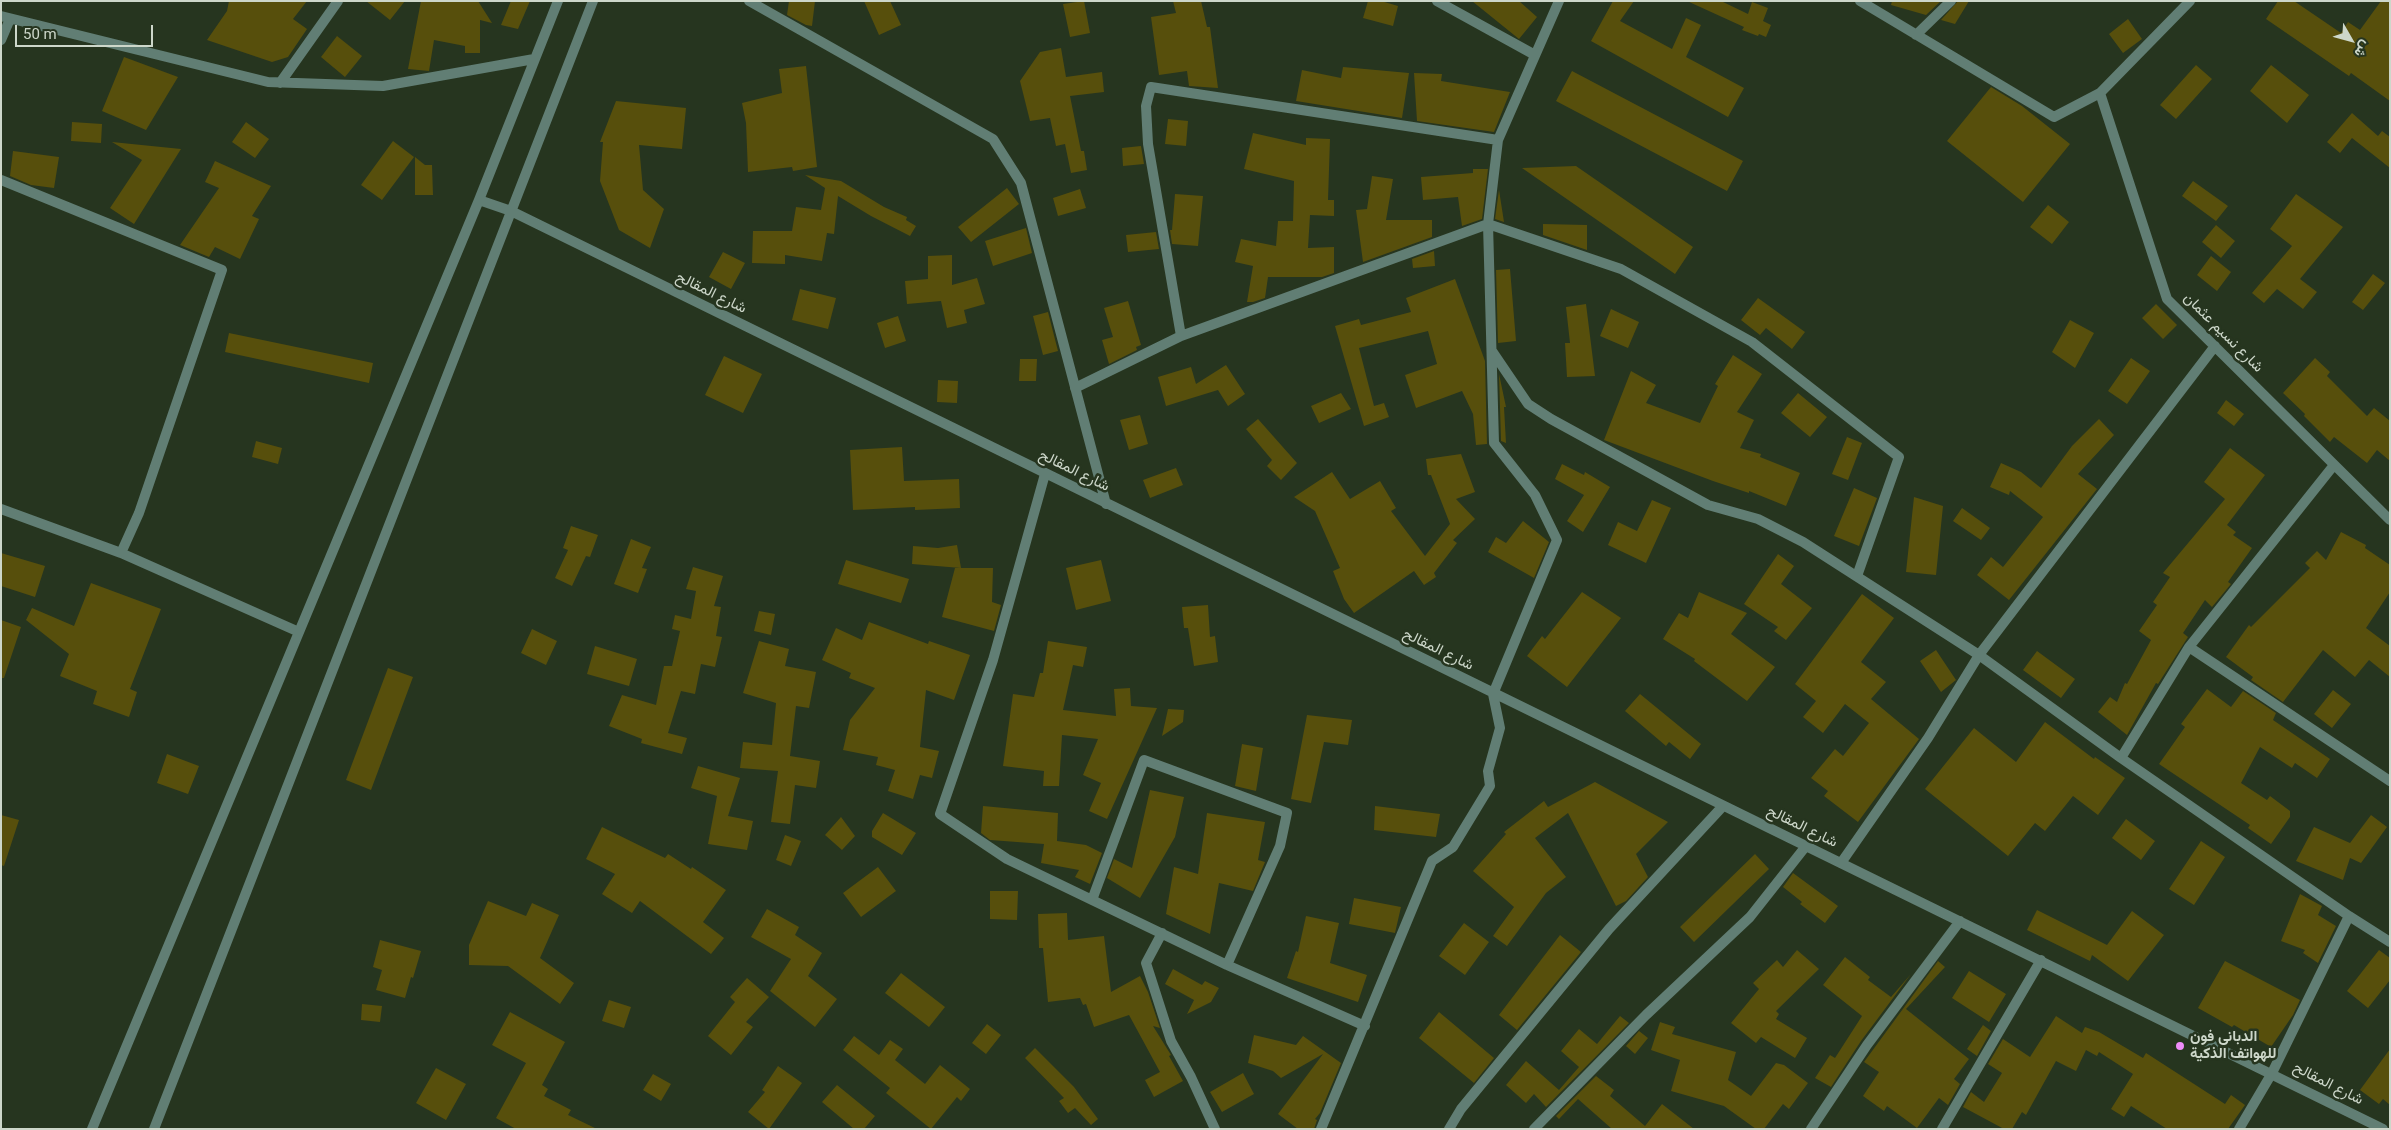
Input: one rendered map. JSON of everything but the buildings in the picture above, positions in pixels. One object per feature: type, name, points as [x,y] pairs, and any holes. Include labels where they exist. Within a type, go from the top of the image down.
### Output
[{"type":"street","points":[[280,83],[338,1]]},
{"type":"street","points":[[92,1129],[478,200],[558,1]]},
{"type":"street","points":[[154,1129],[593,1]]},
{"type":"street","points":[[749,1],[993,139],[1021,183],[1106,504]]},
{"type":"street","points":[[1436,1],[1535,55]]},
{"type":"street","points":[[1321,1129],[1432,861],[1453,847],[1490,786],[1488,771],[1500,728],[1493,694],[1557,540],[1535,494],[1494,443],[1488,224],[1498,140],[1559,1]]},
{"type":"street","points":[[1860,1],[2054,117],[2100,93],[2190,1]]},
{"type":"street","points":[[1916,35],[1951,1]]},
{"type":"street","points":[[1,40],[6,18],[268,82],[280,83],[383,86],[534,59]]},
{"type":"street","points":[[1181,336],[1148,144],[1146,106],[1150,87],[1498,140]]},
{"type":"street","name":"شارع نسيم عثمان","points":[[2100,93],[2167,299],[2390,520]]},
{"type":"street","points":[[1,180],[222,270],[139,513],[121,553]]},
{"type":"street","name":"شارع المقالح","points":[[478,200],[511,211],[1493,694],[2042,960],[2383,1129]]},
{"type":"street","points":[[1075,388],[1181,336],[1488,224],[1622,269],[1752,342],[1899,457],[1857,576]]},
{"type":"street","points":[[1841,863],[1928,738],[1979,655],[2214,346]]},
{"type":"street","points":[[1492,351],[1528,404],[1551,419],[1708,505],[1758,519],[1803,542],[1979,655],[2121,758],[2349,916],[2390,942]]},
{"type":"street","points":[[2121,758],[2189,647],[2334,465]]},
{"type":"street","points":[[1045,474],[993,660],[940,814],[1007,858],[1227,965],[1365,1026]]},
{"type":"street","points":[[1,509],[121,553],[299,632]]},
{"type":"street","points":[[2189,647],[2390,781]]},
{"type":"street","points":[[1092,900],[1144,760],[1287,814],[1280,846],[1227,965]]},
{"type":"street","points":[[1449,1129],[1461,1109],[1609,929],[1724,806]]},
{"type":"street","points":[[1534,1129],[1646,1015],[1750,917],[1806,846]]},
{"type":"street","points":[[2239,1129],[2272,1073],[2349,916]]},
{"type":"street","points":[[1811,1129],[1867,1045],[1960,921]]},
{"type":"street","points":[[1162,933],[1146,964],[1171,1042],[1192,1077],[1215,1129]]},
{"type":"street","points":[[1942,1129],[2042,960]]},
{"type":"place","name":"الدباني فون للهواتف الذكية","points":[[2180,1046]]}]
